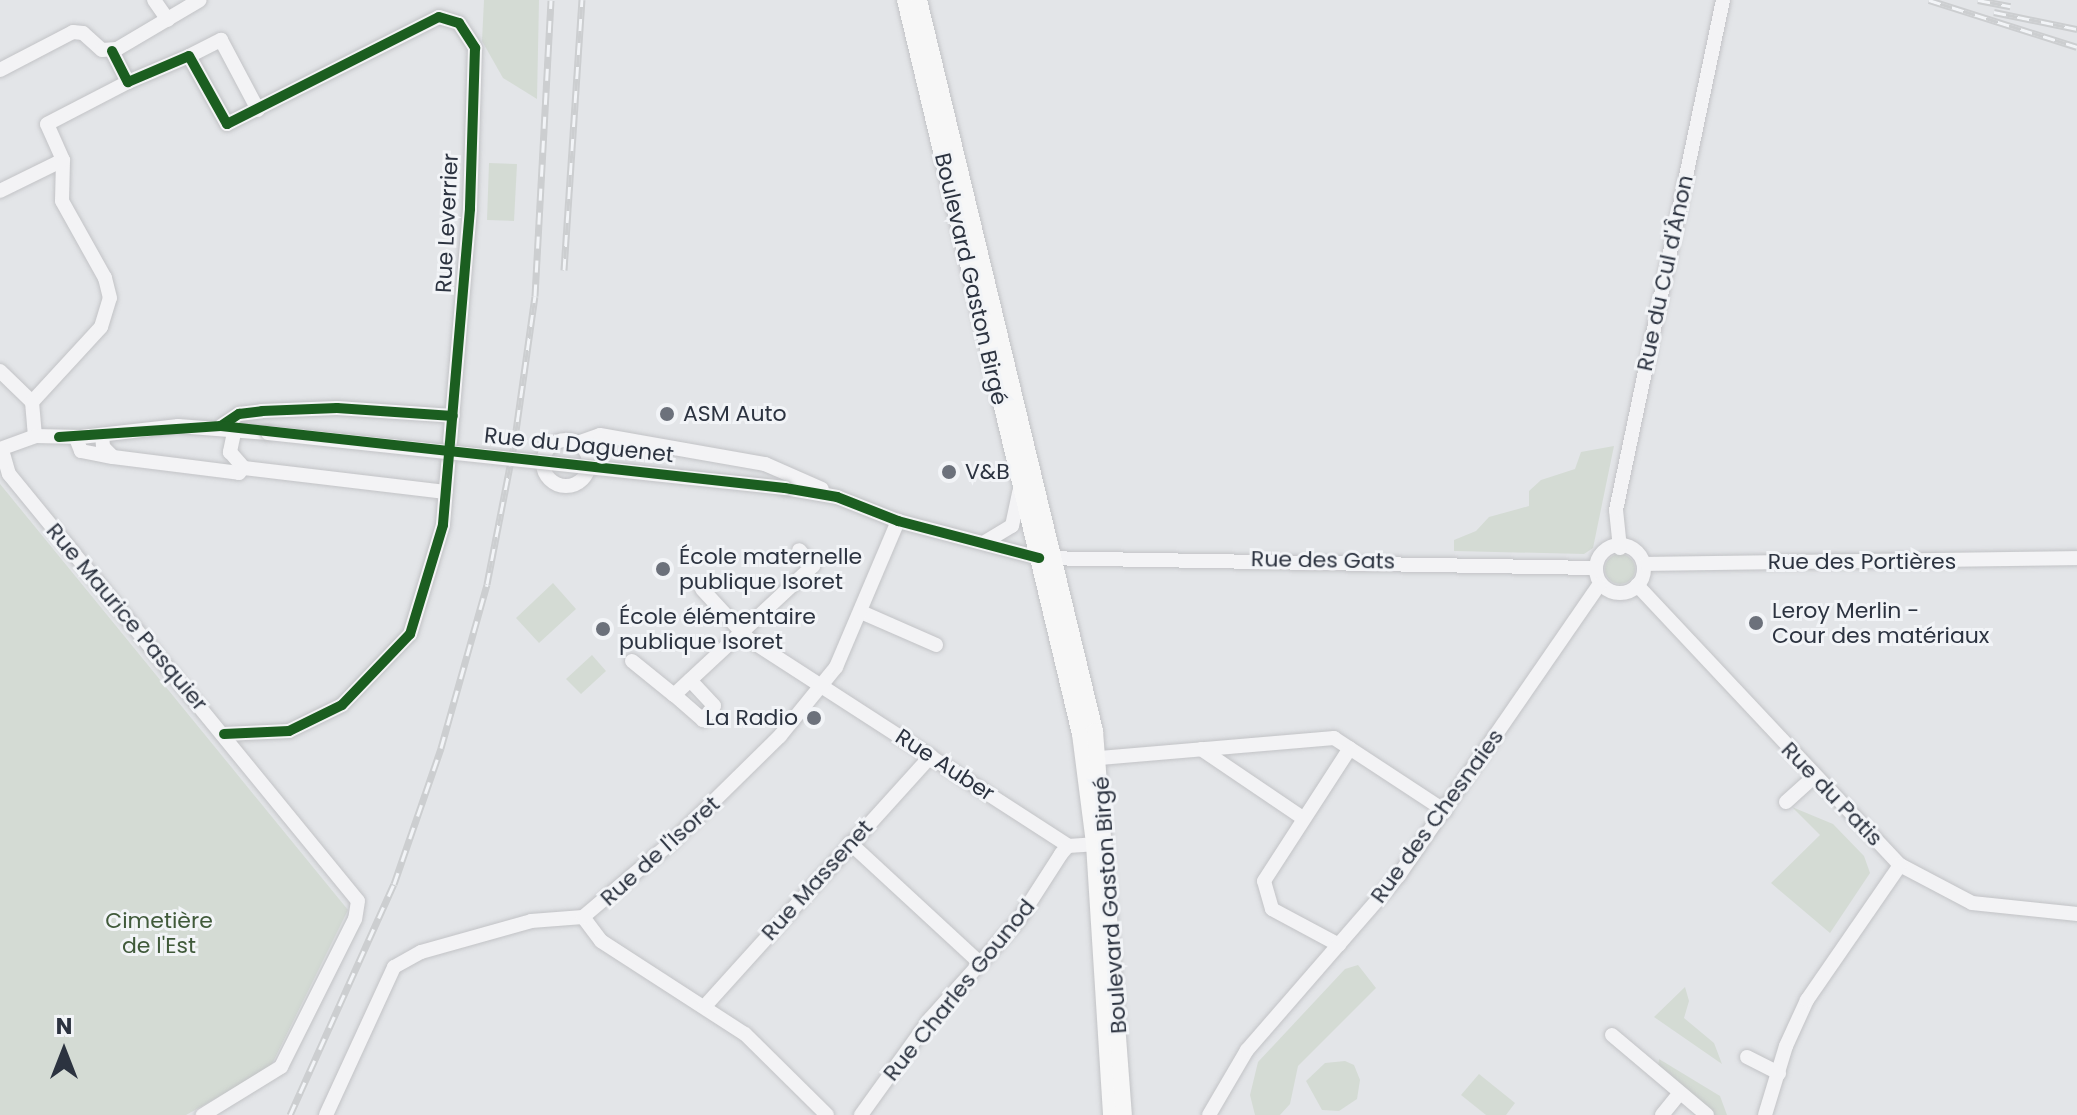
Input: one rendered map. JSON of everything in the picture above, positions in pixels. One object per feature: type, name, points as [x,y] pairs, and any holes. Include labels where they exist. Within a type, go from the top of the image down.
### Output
[{"type":"main road","name":"Boulevard Gaston Birgé","points":[[905,0],[1019,488],[1046,556]]},
{"type":"main road","name":"Boulevard Gaston Birgé","points":[[919,0],[1091,759],[1124,1115]]},
{"type":"main road","name":"Boulevard Gaston Birgé","points":[[1091,759],[1111,1115]]},
{"type":"street","points":[[154,0],[168,20]]},
{"type":"street","points":[[112,51],[200,0]]},
{"type":"street","name":"Rue du Cul d'Ânon","points":[[1620,548],[1616,510],[1723,0]]},
{"type":"street","name":"Rue Leverrier","points":[[224,734],[289,731],[342,705],[378,673],[410,634],[443,525],[470,209],[475,48],[452,18],[431,20],[258,110]]},
{"type":"street","points":[[0,70],[73,32],[112,51],[128,82]]},
{"type":"street","points":[[32,402],[101,327],[108,311],[109,289],[60,194],[63,160],[47,124],[128,82],[221,40],[258,110],[227,124],[189,56]]},
{"type":"street","points":[[0,191],[63,160]]},
{"type":"street","points":[[0,371],[32,402],[35,436]]},
{"type":"street","points":[[446,492],[244,468],[230,452],[228,427],[239,414],[262,411],[337,408],[453,416]]},
{"type":"street","name":"Rue du Daguenet","points":[[1,449],[35,436],[76,438],[228,427],[785,488],[837,497],[898,521],[1046,556]]},
{"type":"street","points":[[102,435],[103,447],[113,457]]},
{"type":"street","points":[[577,443],[600,435],[765,464],[837,497]]},
{"type":"street","points":[[76,438],[81,451],[113,457],[239,473],[244,468]]},
{"type":"street","name":"Rue Maurice Pasquier","points":[[1,449],[9,474],[354,895],[358,910],[281,1067],[203,1115]]},
{"type":"street","points":[[984,542],[1004,534],[1016,521],[1019,488]]},
{"type":"street","name":"Rue de l'Isoret","points":[[326,1115],[387,975],[402,960],[531,921],[583,917],[728,790],[823,684],[861,612],[898,521]]},
{"type":"street","points":[[1620,548],[1636,550],[1647,564],[1637,585],[1611,590],[1599,585],[1593,568],[1598,559],[1620,548]]},
{"type":"street","points":[[674,695],[813,566],[799,550]]},
{"type":"street","name":"Rue des Gats","points":[[1046,556],[1593,568]]},
{"type":"street","name":"Rue des Portières","points":[[1647,564],[2077,558]]},
{"type":"street","name":"Rue des Chesnaies","points":[[1209,1115],[1247,1050],[1399,875],[1599,585]]},
{"type":"street","name":"Rue du Patis","points":[[1637,585],[1900,865],[1972,903],[2077,914]]},
{"type":"street","name":"Rue Auber","points":[[702,589],[742,634],[1068,846]]},
{"type":"street","points":[[861,612],[936,645]]},
{"type":"street","points":[[632,661],[698,719],[705,719],[714,706],[690,680]]},
{"type":"street","points":[[1091,759],[1325,738],[1350,748],[1445,811]]},
{"type":"street","points":[[1339,945],[1288,920],[1265,897],[1266,873],[1350,748]]},
{"type":"street","points":[[1201,749],[1303,818]]},
{"type":"street","name":"Rue Massenet","points":[[705,1006],[931,756]]},
{"type":"street","points":[[1786,802],[1815,776]]},
{"type":"street","points":[[850,843],[980,963]]},
{"type":"street","points":[[1068,846],[1094,844]]},
{"type":"street","name":"Rue Charles Gounod","points":[[861,1115],[930,1019],[1018,921],[1068,846]]},
{"type":"street","points":[[1765,1115],[1807,1000],[1900,865]]},
{"type":"street","points":[[583,917],[601,941],[745,1034],[827,1115]]},
{"type":"street","points":[[1612,1035],[1707,1115]]},
{"type":"street","points":[[1747,1057],[1779,1073]]},
{"type":"street","points":[[1662,1115],[1680,1093]]},
{"type":"green space","points":[[484,0],[539,0],[537,99],[503,78],[482,41]]},
{"type":"green space","points":[[489,163],[517,164],[514,221],[487,220]]},
{"type":"green space","points":[[1614,446],[1593,548],[1584,554],[1454,551],[1454,540],[1476,531],[1489,517],[1529,506],[1529,491],[1541,480],[1575,469],[1581,452]]},
{"type":"green space","name":"Cimetière de l'Est","points":[[0,484],[348,910],[270,1068],[186,1115],[0,1115]]},
{"type":"green space","points":[[1620,554],[1631,558],[1635,569],[1631,580],[1620,584],[1609,580],[1605,569],[1609,558]]},
{"type":"green space","points":[[553,583],[576,609],[539,643],[516,618]]},
{"type":"green space","points":[[592,655],[606,671],[581,694],[566,679]]},
{"type":"green space","points":[[1792,807],[1833,824],[1864,856],[1870,873],[1830,933],[1771,883],[1820,835]]},
{"type":"green space","points":[[1358,965],[1376,988],[1298,1066],[1290,1104],[1280,1115],[1255,1115],[1250,1095],[1258,1062],[1345,969]]},
{"type":"green space","points":[[1685,987],[1689,1001],[1684,1018],[1714,1043],[1722,1064],[1654,1017]]},
{"type":"green space","points":[[1659,1059],[1720,1096],[1727,1115],[1715,1115],[1658,1067]]},
{"type":"green space","points":[[1345,1061],[1354,1065],[1360,1080],[1357,1099],[1339,1111],[1322,1110],[1306,1081],[1325,1063]]},
{"type":"green space","points":[[1479,1074],[1515,1103],[1506,1115],[1486,1115],[1461,1095]]},
{"type":"railway","points":[[290,1115],[394,884],[441,748],[487,584],[514,445],[535,296],[551,0]]},
{"type":"railway","points":[[564,270],[582,0]]},
{"type":"railway","points":[[1929,0],[2077,47]]},
{"type":"railway","points":[[1978,0],[2010,6]]},
{"type":"railway","points":[[1994,12],[2077,29]]},
{"type":"cycle path","points":[[112,51],[128,82],[189,56],[227,124],[439,17],[459,23],[475,48],[470,209],[443,525],[410,634],[342,705],[289,731],[224,734]]},
{"type":"cycle path","points":[[221,426],[239,414],[262,411],[337,408],[453,416]]},
{"type":"cycle path","points":[[59,437],[221,426],[785,488],[837,497],[898,521],[1039,558]]},
{"type":"place","name":"ASM Auto","points":[[667,414]]},
{"type":"place","name":"V&B","points":[[949,472]]},
{"type":"place","name":"École maternelle publique Isoret","points":[[663,569]]},
{"type":"place","name":"Leroy Merlin - Cour des matériaux","points":[[1756,623]]},
{"type":"place","name":"École élémentaire publique Isoret","points":[[603,629]]},
{"type":"place","name":"La Radio","points":[[814,718]]}]
